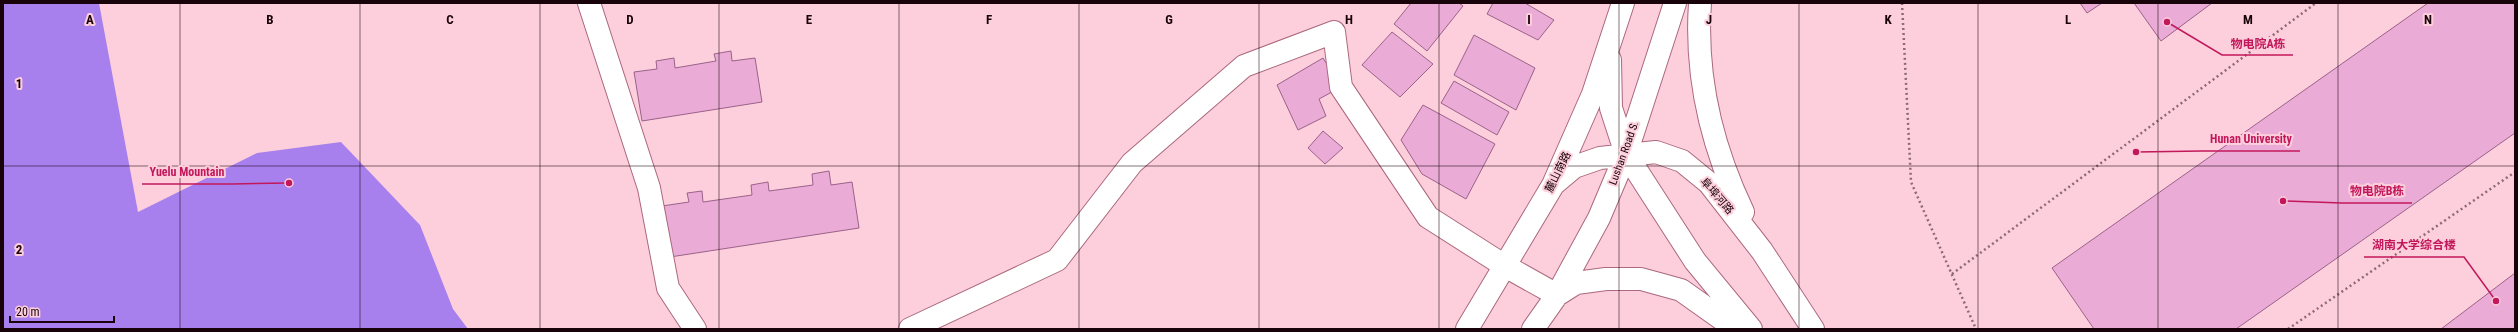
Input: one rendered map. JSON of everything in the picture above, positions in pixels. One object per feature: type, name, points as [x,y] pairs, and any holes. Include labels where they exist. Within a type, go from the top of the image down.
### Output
[{"type":"main road","points":[[589,3],[650,188],[668,288],[695,329]]},
{"type":"main road","name":"麓山南路","points":[[1467,329],[1554,185],[1593,94],[1623,3]]},
{"type":"main road","name":"Lushan Road S.","points":[[1533,329],[1556,295],[1599,218],[1626,154],[1675,3]]},
{"type":"main road","points":[[1700,3],[1698,32],[1709,121],[1725,175],[1762,251]]},
{"type":"main road","points":[[910,329],[1057,260],[1132,163],[1244,66],[1334,32],[1341,87],[1428,217],[1505,266],[1556,295],[1576,283],[1606,279],[1640,279],[1681,290],[1736,329]]},
{"type":"main road","points":[[1610,43],[1612,108],[1626,154],[1696,261],[1751,329]]},
{"type":"main road","name":"阜埠河路","points":[[1554,185],[1574,167],[1600,158],[1626,154],[1656,152],[1682,161],[1709,183],[1762,251],[1813,329]]},
{"type":"path","points":[[1902,3],[1911,182],[1976,329]]},
{"type":"path","points":[[1952,274],[2316,3]]},
{"type":"path","points":[[2288,329],[2515,172]]},
{"type":"shaded area","points":[[3,3],[99,3],[138,212],[257,153],[341,142],[420,225],[453,309],[468,329],[3,329]]},
{"type":"building","points":[[1411,3],[1459,3],[1463,6],[1427,51],[1394,24]]},
{"type":"building","points":[[1493,3],[1525,3],[1554,20],[1538,40],[1487,14]]},
{"type":"building","points":[[2080,3],[2102,3],[2087,13]]},
{"type":"building","points":[[2134,3],[2212,3],[2161,41]]},
{"type":"building","points":[[2428,3],[2515,3],[2515,133],[2236,329],[2094,329],[2052,268]]},
{"type":"building","points":[[1392,32],[1433,64],[1400,97],[1362,65]]},
{"type":"building","points":[[1474,35],[1535,68],[1516,110],[1454,75]]},
{"type":"building","points":[[731,51],[732,61],[755,58],[762,102],[642,121],[634,72],[657,69],[656,61],[674,58],[675,68],[716,61],[714,54]]},
{"type":"building","points":[[1323,58],[1341,87],[1319,99],[1326,116],[1298,130],[1277,85]]},
{"type":"building","points":[[1454,81],[1509,112],[1497,135],[1441,103]]},
{"type":"building","points":[[1423,105],[1495,144],[1466,199],[1422,174],[1401,140]]},
{"type":"building","points":[[1323,131],[1343,148],[1325,164],[1308,148]]},
{"type":"building","points":[[829,171],[831,185],[852,182],[859,228],[670,257],[662,206],[689,202],[687,193],[702,191],[703,202],[752,195],[751,185],[768,182],[769,191],[813,185],[812,174]]},
{"type":"building","points":[[2515,273],[2515,329],[2441,329]]},
{"type":"place","name":"物电院A栋","points":[[2167,22]]},
{"type":"place","name":"Hunan University","points":[[2136,152]]},
{"type":"place","name":"Yuelu Mountain","points":[[289,183]]},
{"type":"place","name":"物电院B栋","points":[[2283,201]]},
{"type":"place","name":"湖南大学综合楼","points":[[2496,301]]}]
